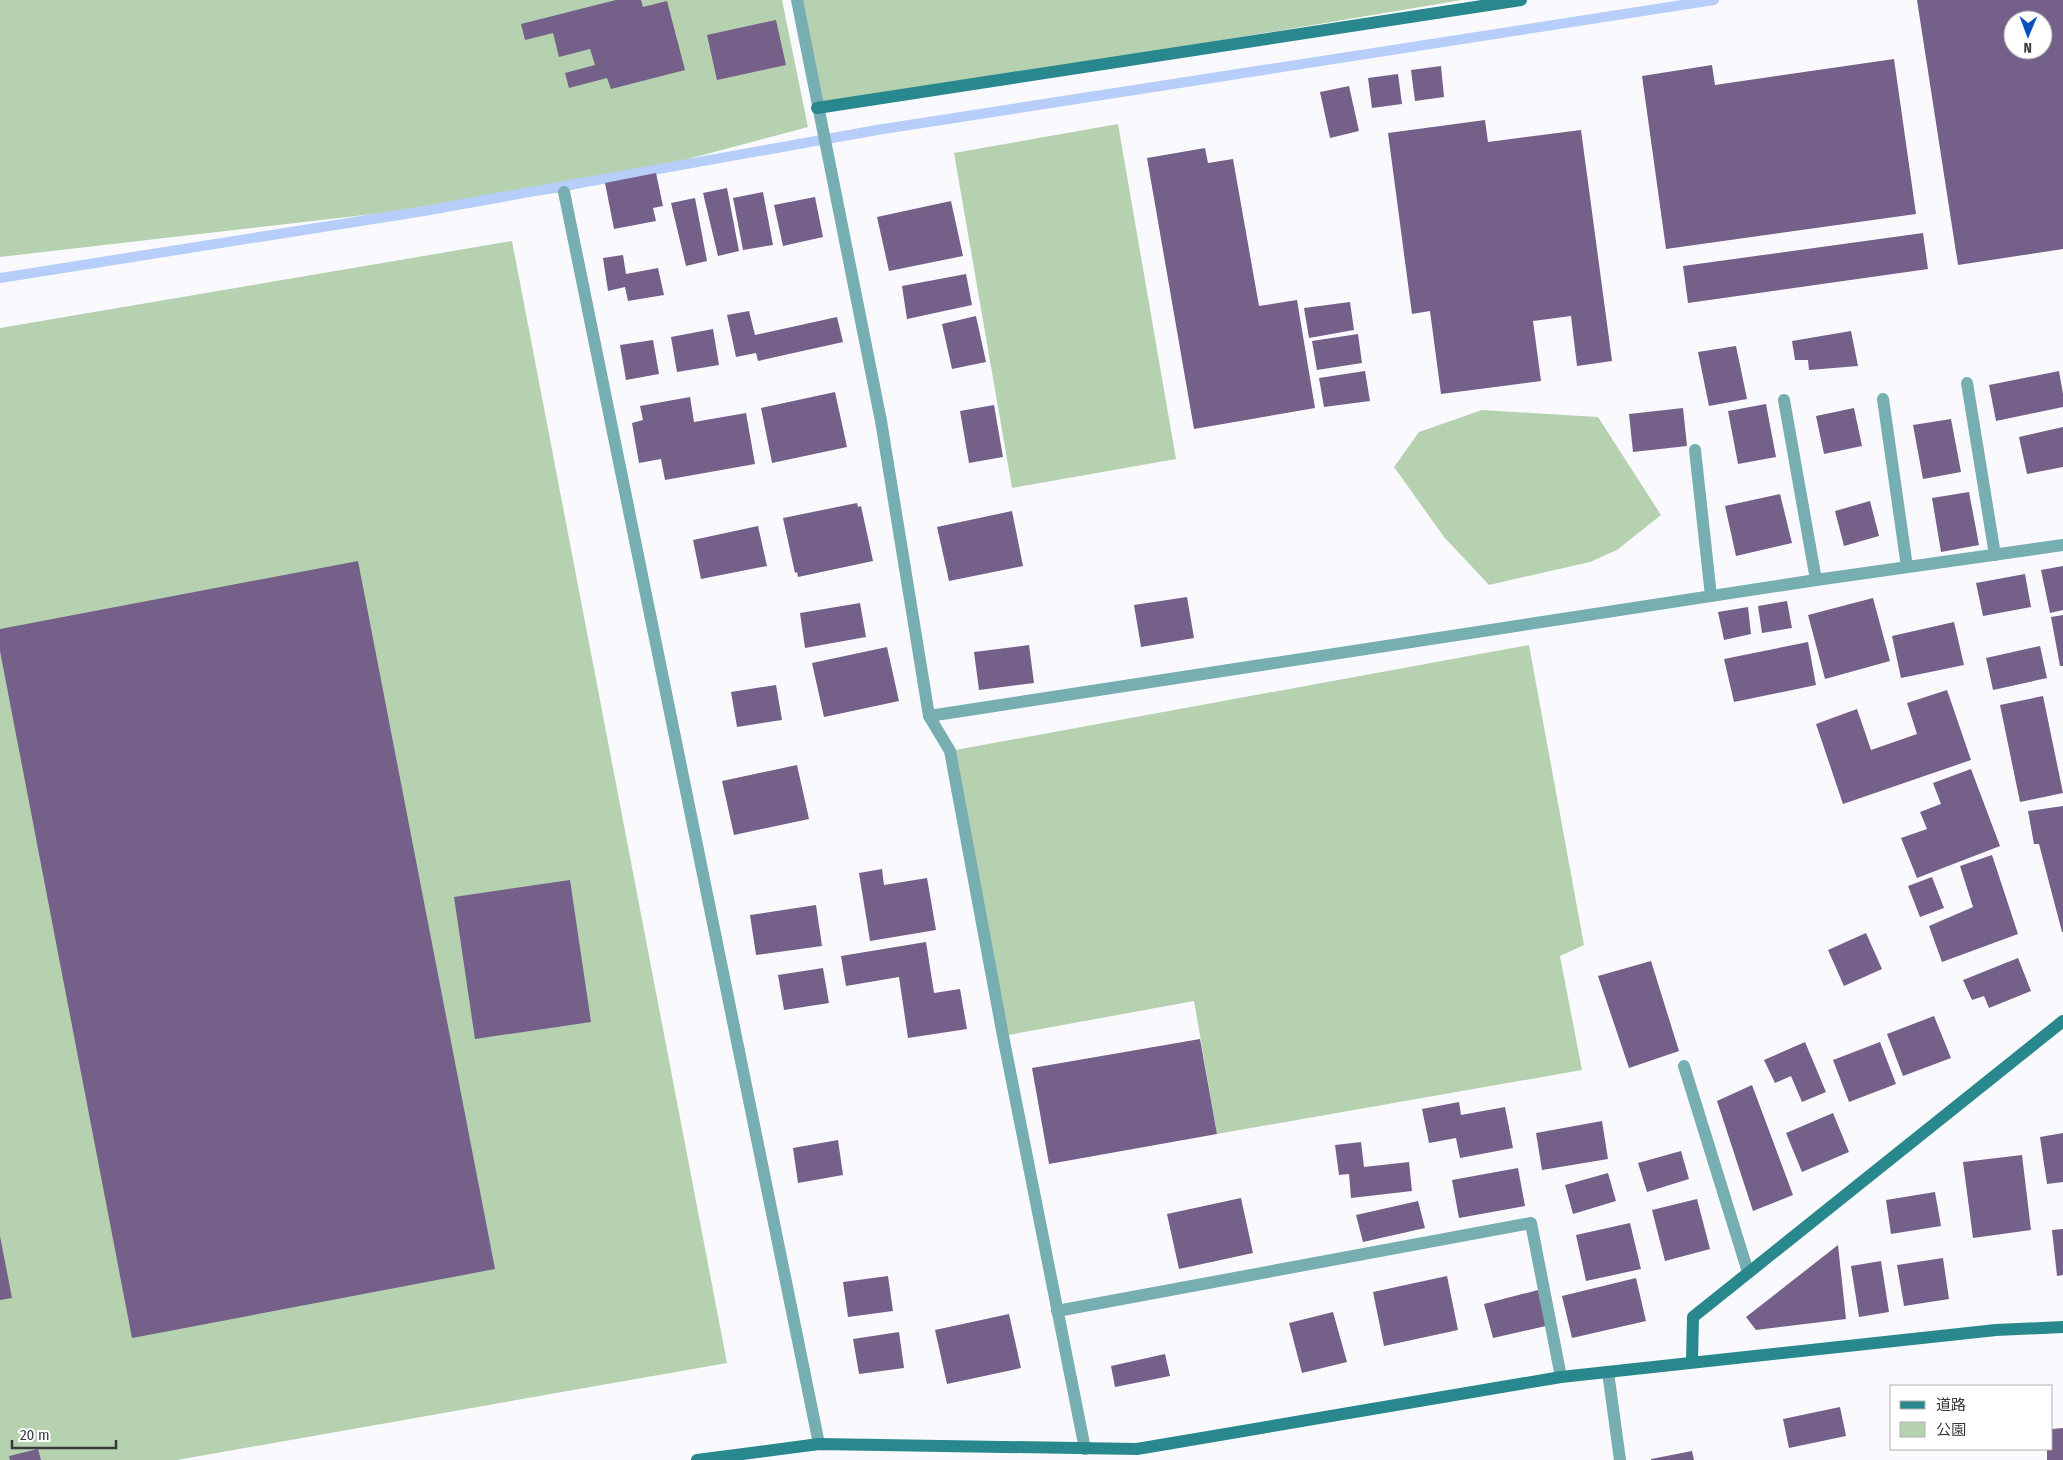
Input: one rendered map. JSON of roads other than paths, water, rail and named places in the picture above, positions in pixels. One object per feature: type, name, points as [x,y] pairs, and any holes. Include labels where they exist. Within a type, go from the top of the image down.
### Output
[{"type":"street","points":[[797,0],[817,108],[881,421],[929,716],[950,751],[1002,1036],[1085,1448]]},
{"type":"street","points":[[817,108],[1521,0]]},
{"type":"street","points":[[564,192],[818,1444]]},
{"type":"street","points":[[1967,383],[1995,554]]},
{"type":"street","points":[[1883,399],[1907,567]]},
{"type":"street","points":[[1784,400],[1816,580]]},
{"type":"street","points":[[1696,450],[1711,596]]},
{"type":"street","points":[[929,716],[1816,580],[2063,545]]},
{"type":"street","points":[[1692,1362],[1693,1317],[2063,1021]]},
{"type":"street","points":[[1684,1066],[1748,1272]]},
{"type":"street","points":[[1057,1311],[1531,1223],[1561,1377]]},
{"type":"street","points":[[697,1460],[818,1444],[1085,1448],[1138,1455],[1561,1377],[1996,1330],[2063,1327]]},
{"type":"street","points":[[1608,1372],[1620,1460]]},
{"type":"waterway","points":[[0,278],[424,211],[877,130],[1714,0]]}]
